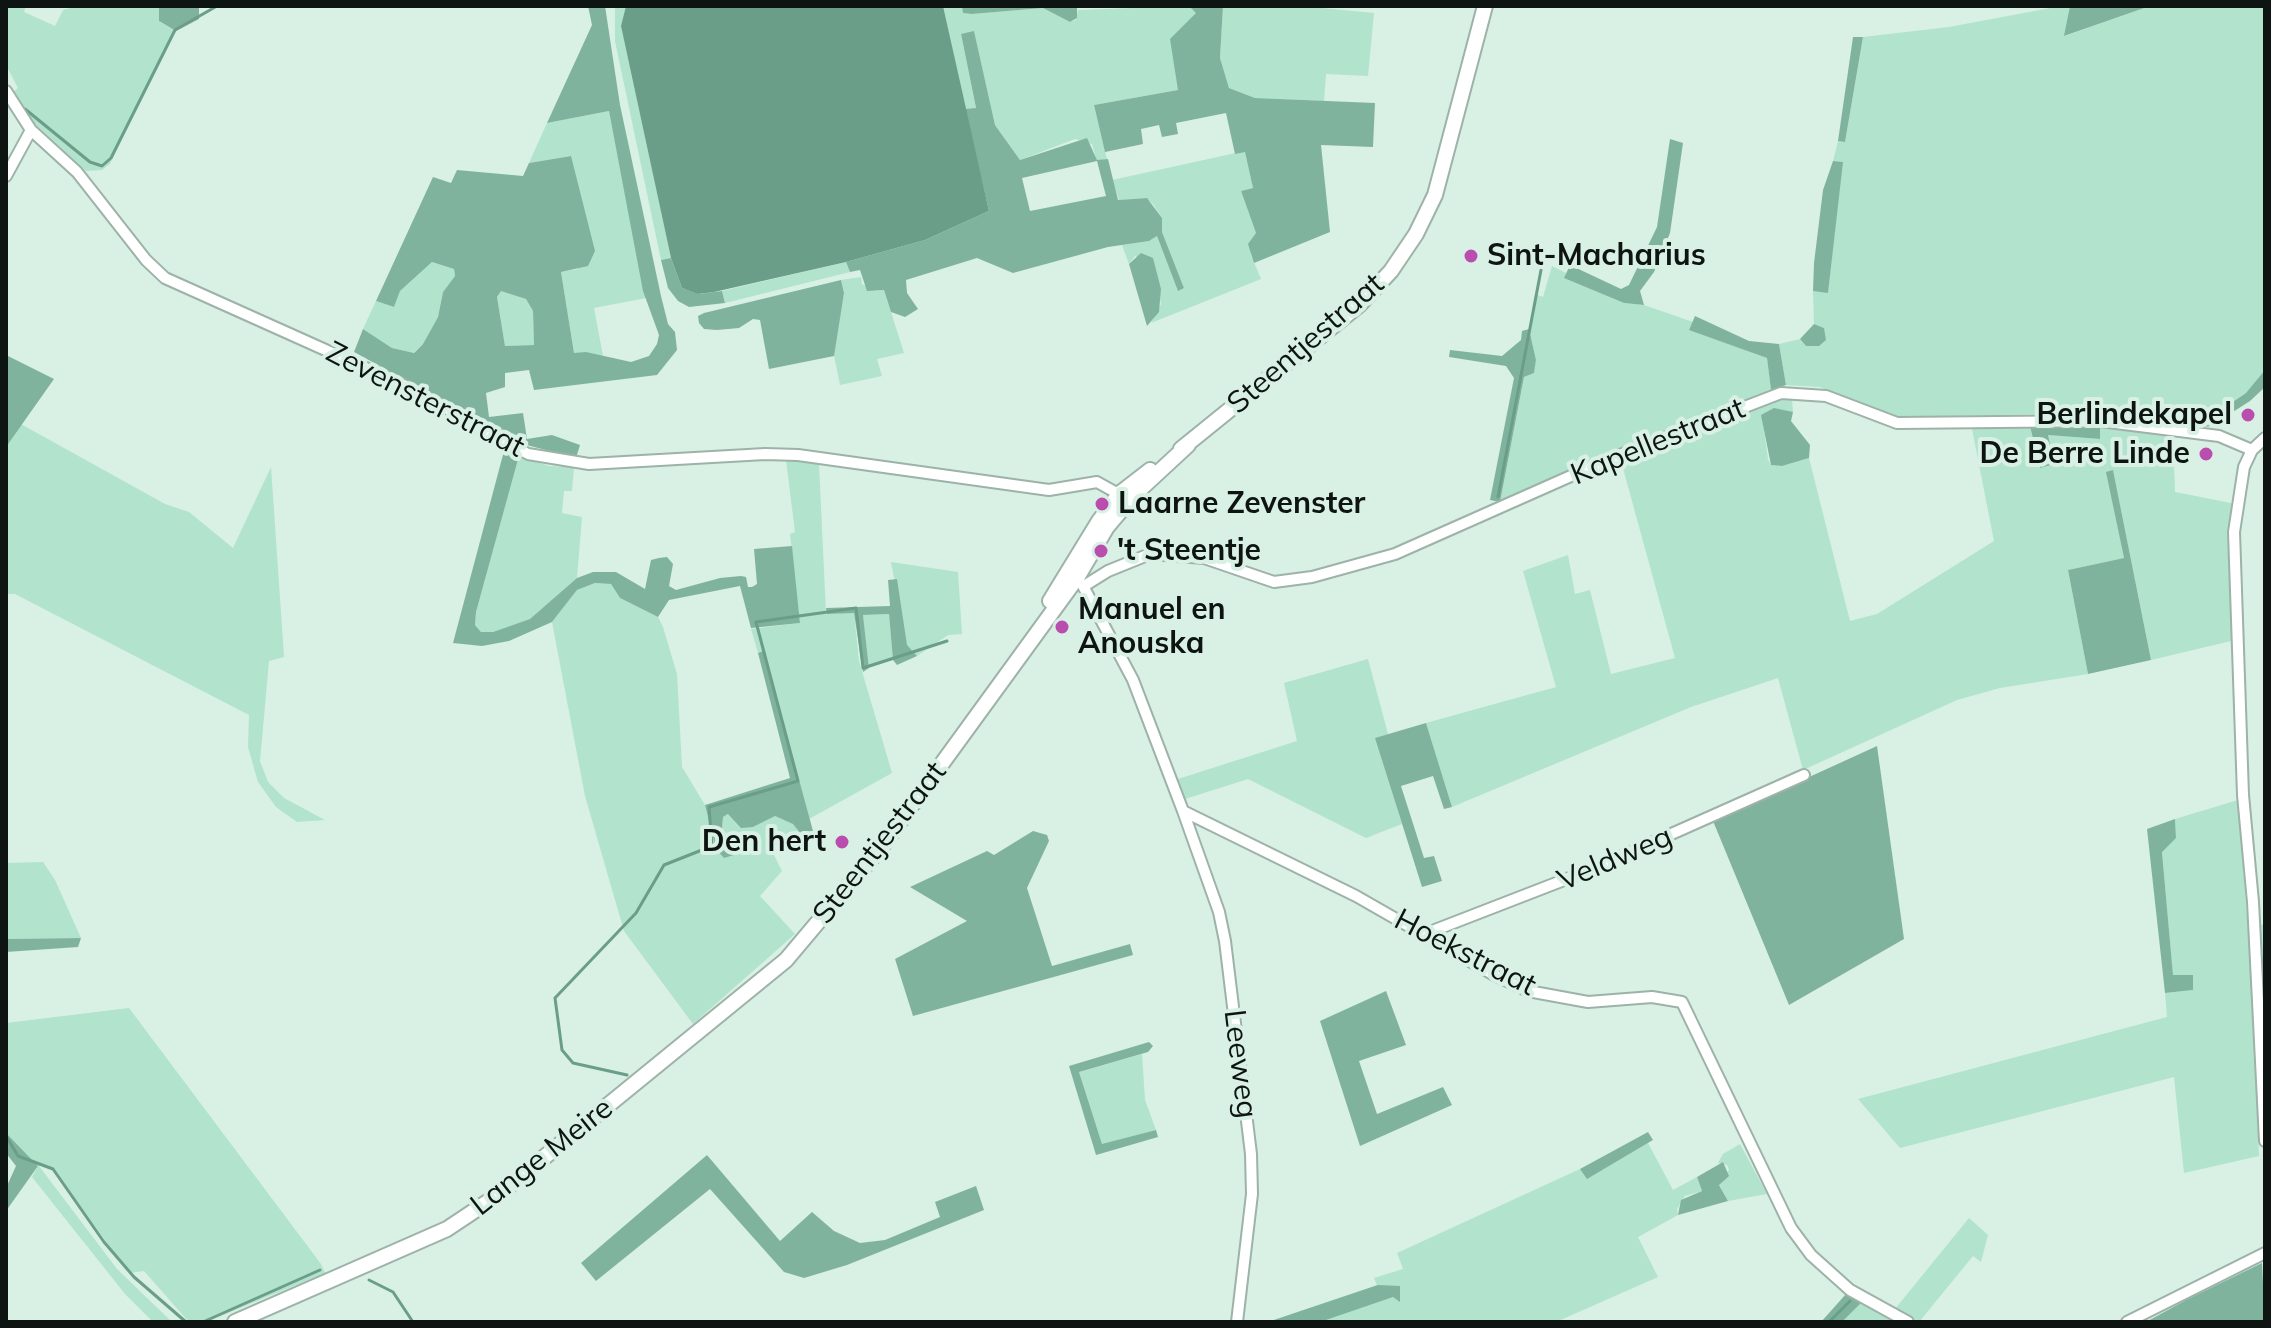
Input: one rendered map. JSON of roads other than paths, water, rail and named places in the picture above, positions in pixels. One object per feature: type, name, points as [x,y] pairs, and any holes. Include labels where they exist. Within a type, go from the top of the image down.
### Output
[{"type":"street","name":"Steentjestraat","points":[[811,933],[882,846],[1077,578],[1124,497],[1359,305],[1399,258],[1435,195],[1485,6]]},
{"type":"street","name":"Zevensterstraat","points":[[6,91],[31,130],[77,172],[146,260],[165,278],[408,387],[528,454],[589,464],[798,455],[1049,490],[1097,482],[1124,497]]},
{"type":"street","points":[[6,176],[31,130]]},
{"type":"street","name":"Kapellestraat","points":[[1077,578],[1108,571],[1150,554],[1204,558],[1274,582],[1312,577],[1433,540],[1607,460],[1781,393],[1826,396],[1897,423],[2100,421],[2219,436],[2252,450]]},
{"type":"street","points":[[2265,438],[2252,450],[2238,492],[2236,632],[2265,1141]]},
{"type":"street","points":[[1077,578],[1133,680],[1183,811]]},
{"type":"street","name":"Veldweg","points":[[1422,935],[1595,868],[1804,775]]},
{"type":"street","name":"Hoekstraat","points":[[1183,811],[1356,896],[1528,991],[1588,1002],[1652,997],[1682,1002],[1791,1228],[1811,1255],[1850,1290],[1908,1322]]},
{"type":"street","name":"Leeweg","points":[[1183,811],[1219,912],[1225,941],[1251,1154],[1252,1194],[1237,1322]]},
{"type":"street","name":"Lange Meire","points":[[235,1322],[447,1229],[473,1212],[786,960],[811,933]]},
{"type":"street","points":[[2127,1322],[2265,1253]]},
{"type":"waterway","points":[[25,109],[90,162],[102,166],[111,158],[175,30],[217,6]]},
{"type":"waterway","points":[[1498,497],[1541,270]]},
{"type":"waterway","points":[[627,1075],[573,1063],[562,1050],[555,998],[636,913],[664,865],[712,846],[709,807],[798,781],[756,622],[856,608],[863,668],[947,641]]},
{"type":"waterway","points":[[6,1136],[18,1156],[53,1169],[104,1242],[134,1277],[186,1322]]},
{"type":"waterway","points":[[203,1322],[320,1270]]},
{"type":"waterway","points":[[369,1280],[393,1292],[413,1322]]},
{"type":"waterway","points":[[1829,1322],[1850,1301]]},
{"type":"place","name":"Sint-Macharius","points":[[1471,256]]},
{"type":"place","name":"Berlindekapel","points":[[2248,415]]},
{"type":"place","name":"De Berre Linde","points":[[2206,454]]},
{"type":"place","name":"Laarne Zevenster","points":[[1102,504]]},
{"type":"place","name":"'t Steentje","points":[[1101,551]]},
{"type":"place","name":"Manuel en Anouska","points":[[1062,627]]},
{"type":"place","name":"Den hert","points":[[842,842]]}]
